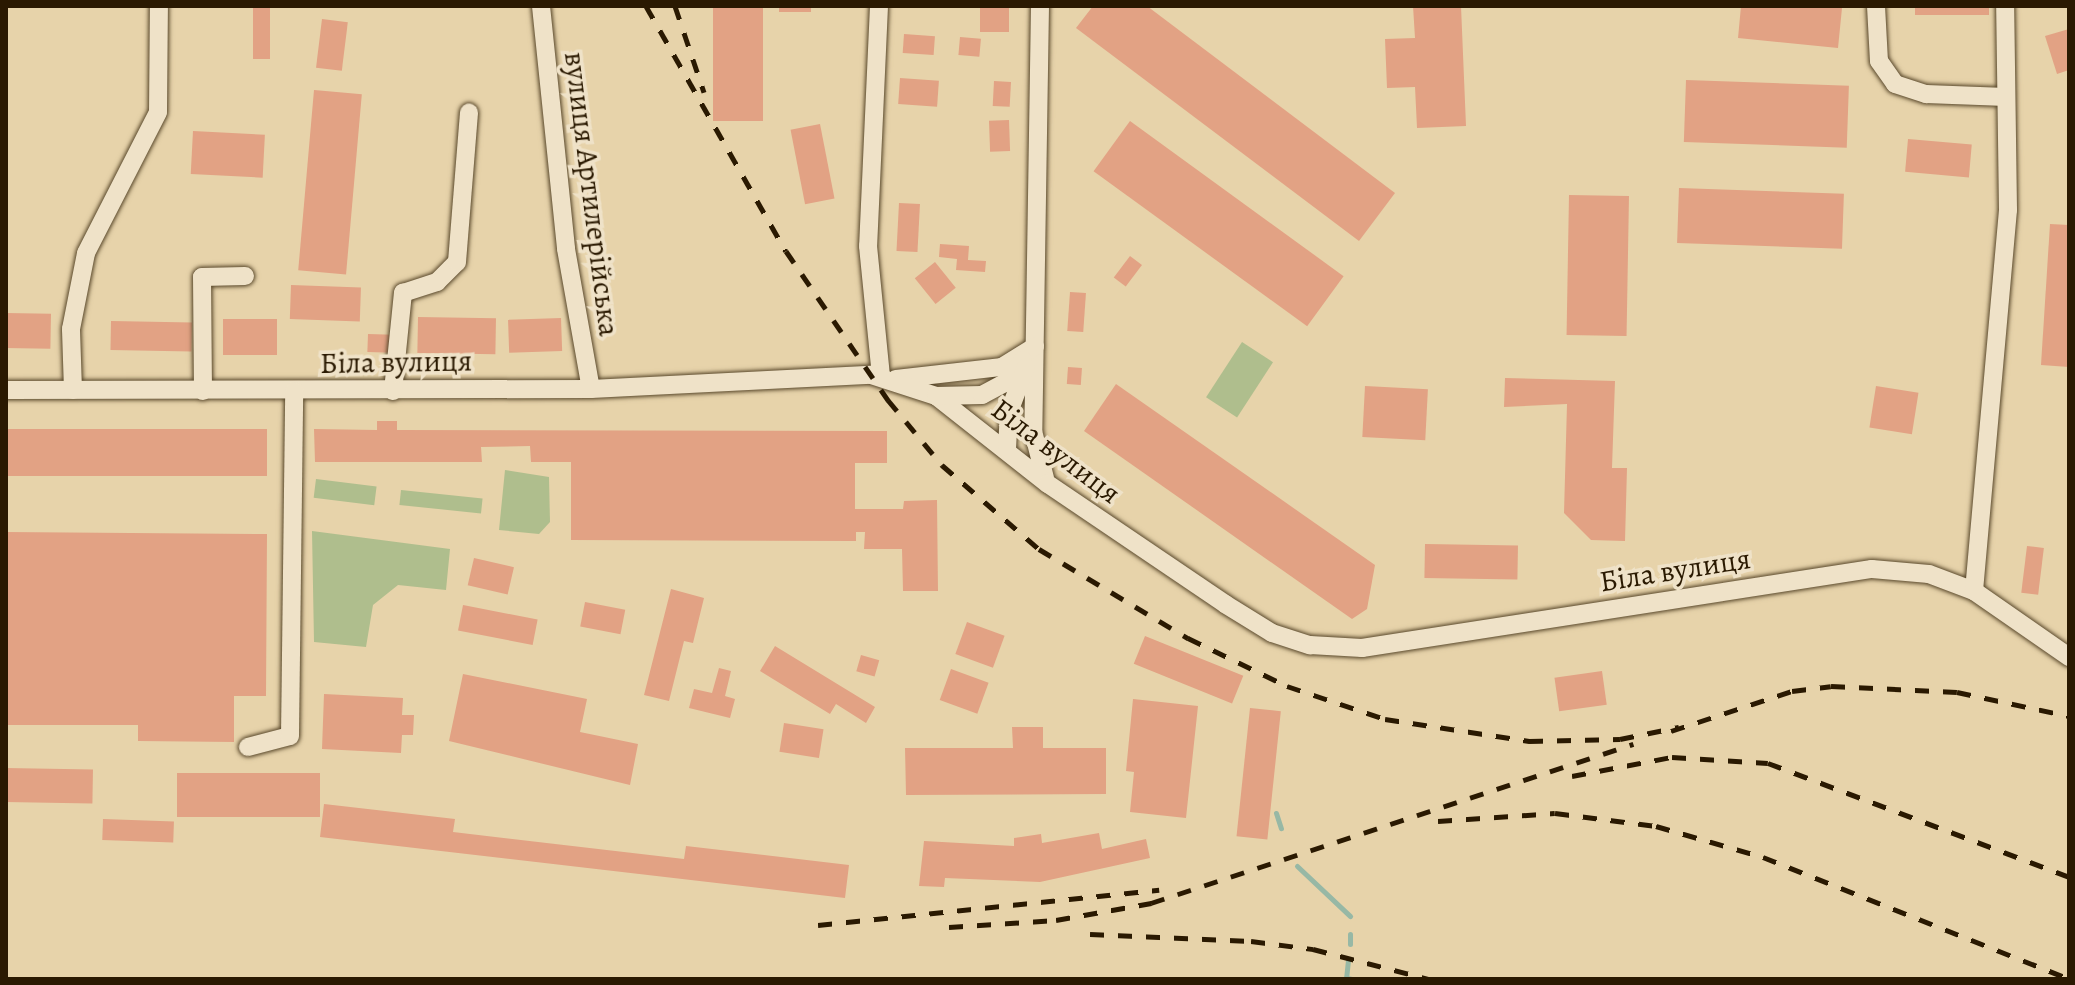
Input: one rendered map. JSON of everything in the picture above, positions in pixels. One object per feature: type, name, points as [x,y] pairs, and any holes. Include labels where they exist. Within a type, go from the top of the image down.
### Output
[{"type":"street","points":[[73,390],[71,329],[86,253],[158,112],[159,6]]},
{"type":"street","name":"вулиця Артилерійська","points":[[541,6],[566,249],[591,389]]},
{"type":"street","points":[[879,6],[868,246],[886,378],[1002,367],[1035,346]]},
{"type":"street","points":[[1040,6],[1033,431],[1048,484]]},
{"type":"street","points":[[1876,6],[1879,61],[1895,84],[1926,94],[2006,97]]},
{"type":"street","points":[[1974,591],[2008,210],[2005,6]]},
{"type":"street","points":[[393,391],[403,293],[437,282],[457,262],[469,112]]},
{"type":"street","points":[[203,391],[202,277],[245,276]]},
{"type":"street","points":[[936,396],[982,395],[1005,383],[1035,346]]},
{"type":"street","points":[[1007,449],[1009,412],[1035,346]]},
{"type":"street","name":"Біла вулиця","points":[[6,390],[591,389],[886,378],[936,396],[1048,484],[1237,611],[1310,645],[1362,648],[1872,569],[1929,574],[1974,591],[2069,657]]},
{"type":"street","points":[[248,747],[290,736],[294,391]]},
{"type":"green space","points":[[1242,342],[1273,362],[1237,418],[1206,397]]},
{"type":"green space","points":[[505,470],[549,477],[550,522],[539,534],[499,530]]},
{"type":"green space","points":[[316,479],[377,486],[374,505],[314,498]]},
{"type":"green space","points":[[401,490],[483,499],[481,513],[399,505]]},
{"type":"green space","points":[[312,531],[450,549],[446,590],[398,585],[373,605],[366,647],[314,642]]},
{"type":"building","points":[[253,6],[270,6],[270,59],[253,59]]},
{"type":"building","points":[[713,6],[763,6],[763,121],[713,121]]},
{"type":"building","points":[[779,6],[811,6],[811,12],[779,12]]},
{"type":"building","points":[[980,6],[1009,6],[1009,32],[980,32]]},
{"type":"building","points":[[1093,6],[1147,6],[1395,193],[1359,241],[1076,28]]},
{"type":"building","points":[[1413,6],[1461,6],[1466,126],[1417,128],[1415,87],[1387,88],[1385,39],[1415,38]]},
{"type":"building","points":[[1741,6],[1842,8],[1838,48],[1738,38]]},
{"type":"building","points":[[1915,6],[1989,6],[1989,15],[1915,15]]},
{"type":"building","points":[[322,19],[348,22],[342,71],[316,68]]},
{"type":"building","points":[[2069,29],[2069,70],[2057,74],[2045,36]]},
{"type":"building","points":[[904,34],[935,36],[934,55],[903,53]]},
{"type":"building","points":[[960,37],[981,39],[979,57],[958,55]]},
{"type":"building","points":[[900,78],[939,81],[937,107],[898,104]]},
{"type":"building","points":[[1686,80],[1849,86],[1847,148],[1684,142]]},
{"type":"building","points":[[994,81],[1011,82],[1010,107],[993,106]]},
{"type":"building","points":[[314,90],[362,94],[346,274],[298,270]]},
{"type":"building","points":[[1009,120],[1010,151],[990,152],[989,121]]},
{"type":"building","points":[[1130,121],[1344,276],[1307,326],[1094,171]]},
{"type":"building","points":[[820,124],[835,199],[805,204],[791,130]]},
{"type":"building","points":[[193,131],[265,135],[263,178],[191,174]]},
{"type":"building","points":[[1908,139],[1972,145],[1969,177],[1905,172]]},
{"type":"building","points":[[1679,188],[1844,194],[1842,249],[1677,243]]},
{"type":"building","points":[[1569,195],[1629,196],[1627,336],[1567,335]]},
{"type":"building","points":[[899,203],[920,204],[917,252],[896,251]]},
{"type":"building","points":[[2050,224],[2069,225],[2069,367],[2041,365]]},
{"type":"building","points":[[940,244],[969,246],[968,260],[986,261],[985,272],[956,270],[957,259],[939,257]]},
{"type":"building","points":[[1130,256],[1142,265],[1126,287],[1114,278]]},
{"type":"building","points":[[935,262],[956,288],[936,304],[915,278]]},
{"type":"building","points":[[291,285],[361,287],[360,321],[290,319]]},
{"type":"building","points":[[1070,292],[1086,293],[1083,332],[1067,331]]},
{"type":"building","points":[[6,313],[51,314],[50,349],[6,348]]},
{"type":"building","points":[[418,317],[496,318],[495,354],[417,353]]},
{"type":"building","points":[[561,318],[562,351],[509,353],[508,320]]},
{"type":"building","points":[[223,319],[277,319],[277,355],[223,355]]},
{"type":"building","points":[[111,321],[192,322],[191,351],[110,350]]},
{"type":"building","points":[[368,334],[393,335],[392,353],[367,352]]},
{"type":"building","points":[[1068,367],[1082,368],[1081,385],[1067,384]]},
{"type":"building","points":[[1505,378],[1615,381],[1612,468],[1627,468],[1625,541],[1591,540],[1564,513],[1567,404],[1504,407]]},
{"type":"building","points":[[1116,384],[1375,565],[1367,609],[1352,619],[1084,431]]},
{"type":"building","points":[[1365,386],[1428,389],[1425,440],[1362,437]]},
{"type":"building","points":[[1876,386],[1918,393],[1912,434],[1869,427]]},
{"type":"building","points":[[377,421],[397,421],[397,430],[887,431],[887,463],[855,463],[855,509],[903,509],[904,501],[937,500],[938,591],[903,591],[902,549],[864,549],[865,532],[856,532],[856,541],[571,540],[571,462],[531,462],[530,446],[481,447],[482,462],[315,462],[314,429],[377,430]]},
{"type":"building","points":[[6,429],[267,429],[267,476],[6,476]]},
{"type":"building","points":[[6,532],[267,534],[266,696],[234,696],[234,742],[138,741],[138,725],[6,725]]},
{"type":"building","points":[[1425,544],[1518,546],[1517,580],[1424,578]]},
{"type":"building","points":[[2027,546],[2044,548],[2038,595],[2021,593]]},
{"type":"building","points":[[474,558],[514,567],[508,595],[468,585]]},
{"type":"building","points":[[671,589],[704,598],[693,643],[684,641],[669,701],[644,695]]},
{"type":"building","points":[[585,602],[625,610],[620,634],[580,627]]},
{"type":"building","points":[[463,605],[538,620],[533,645],[458,631]]},
{"type":"building","points":[[967,622],[1005,636],[993,668],[955,654]]},
{"type":"building","points":[[1145,636],[1243,676],[1232,704],[1134,664]]},
{"type":"building","points":[[775,646],[875,707],[866,723],[836,704],[830,714],[760,671]]},
{"type":"building","points":[[861,655],[879,660],[875,677],[856,671]]},
{"type":"building","points":[[719,668],[731,671],[725,696],[735,699],[730,718],[689,708],[694,689],[712,693]]},
{"type":"building","points":[[951,669],[989,683],[977,714],[940,700]]},
{"type":"building","points":[[1602,671],[1607,705],[1559,711],[1554,678]]},
{"type":"building","points":[[463,674],[587,699],[580,732],[638,744],[630,785],[449,741]]},
{"type":"building","points":[[324,694],[403,698],[402,715],[414,715],[413,735],[402,735],[401,753],[322,749]]},
{"type":"building","points":[[1133,699],[1198,706],[1186,818],[1130,812],[1134,772],[1126,771]]},
{"type":"building","points":[[1250,708],[1281,711],[1267,840],[1237,836]]},
{"type":"building","points":[[784,723],[824,729],[819,758],[779,752]]},
{"type":"building","points":[[1012,727],[1043,727],[1043,748],[1106,748],[1106,794],[906,795],[905,748],[1013,748]]},
{"type":"building","points":[[6,768],[93,770],[92,804],[6,802]]},
{"type":"building","points":[[177,773],[320,773],[320,817],[177,817]]},
{"type":"building","points":[[324,804],[455,819],[453,832],[684,859],[686,846],[849,865],[845,898],[320,837]]},
{"type":"building","points":[[103,819],[174,821],[173,842],[102,840]]},
{"type":"building","points":[[1099,833],[1102,849],[1146,839],[1150,858],[1040,882],[945,878],[944,887],[919,886],[924,841],[1014,846],[1014,838],[1041,834],[1042,843]]},
{"type":"waterway","points":[[1276,813],[1281,828]]},
{"type":"waterway","points":[[1297,866],[1350,916]]},
{"type":"waterway","points":[[1350,934],[1350,944]]},
{"type":"waterway","points":[[1348,960],[1346,978],[1352,979]]},
{"type":"railway","points":[[646,6],[786,251],[888,400],[942,465],[1039,549],[1188,638],[1287,686],[1385,719],[1529,741],[1620,739],[1679,727]]},
{"type":"railway","points":[[675,6],[704,92]]},
{"type":"railway","points":[[1671,731],[1792,691],[1831,686],[1957,692],[2069,716]]},
{"type":"railway","points":[[949,927],[1056,920],[1151,903],[1633,744]]},
{"type":"railway","points":[[1572,776],[1672,757],[1768,763],[2069,877]]},
{"type":"railway","points":[[1438,821],[1555,813],[1656,826],[1763,857],[2069,979]]},
{"type":"railway","points":[[818,925],[1159,890]]},
{"type":"railway","points":[[1090,934],[1251,941],[1313,949],[1429,979]]}]
